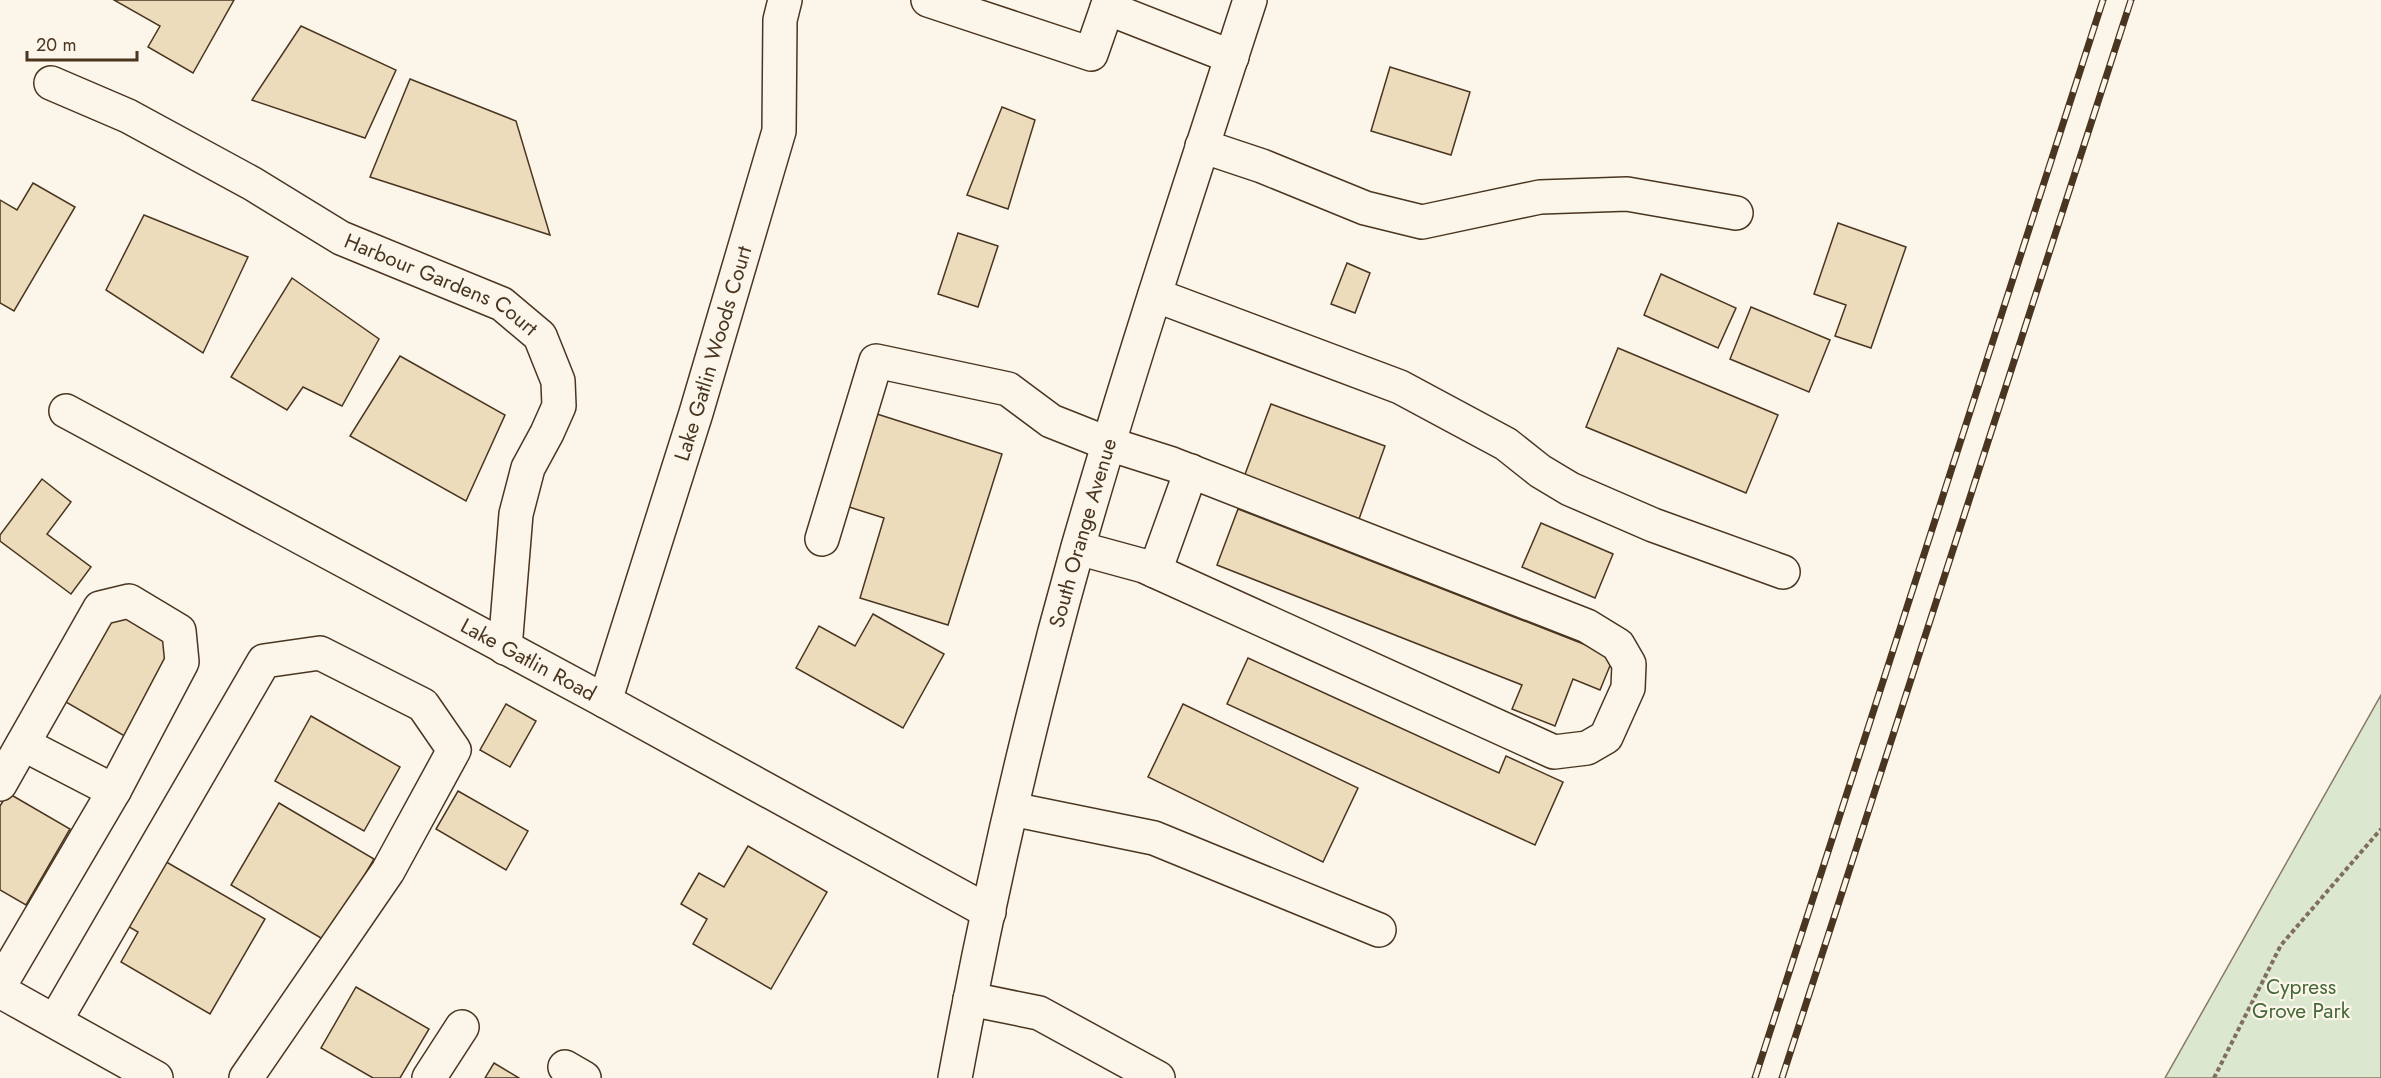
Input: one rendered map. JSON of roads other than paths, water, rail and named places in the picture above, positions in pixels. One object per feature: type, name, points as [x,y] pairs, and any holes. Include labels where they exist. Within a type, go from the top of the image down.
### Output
[{"type":"street","name":"Lake Gatlin Woods Court","points":[[605,701],[696,413],[779,131],[780,20],[785,0]]},
{"type":"street","points":[[928,0],[1091,54],[1108,4],[1232,57]]},
{"type":"street","name":"South Orange Avenue","points":[[955,1078],[988,912],[1052,645],[1078,548],[1155,295],[1250,0]]},
{"type":"street","name":"Harbour Gardens Court","points":[[51,83],[138,122],[253,184],[341,238],[502,304],[540,336],[558,381],[559,406],[548,433],[528,468],[516,514],[505,648]]},
{"type":"street","points":[[1202,146],[1262,166],[1365,208],[1422,222],[1540,197],[1627,194],[1736,213]]},
{"type":"street","points":[[1155,295],[1400,387],[1506,444],[1540,471],[1570,489],[1653,525],[1783,572]]},
{"type":"street","points":[[822,539],[876,361],[1008,389],[1051,421],[1109,444],[1191,471],[1587,626],[1618,645],[1629,664],[1628,688],[1606,737],[1587,748],[1554,752],[1144,566],[1078,548]]},
{"type":"street","name":"Lake Gatlin Road","points":[[66,411],[605,701],[988,912]]},
{"type":"street","points":[[1155,571],[1191,471]]},
{"type":"street","points":[[0,784],[100,608],[129,601],[179,631],[182,662],[114,791],[0,985]]},
{"type":"street","points":[[55,1022],[264,661],[320,653],[423,705],[454,750],[388,871],[246,1078]]},
{"type":"street","points":[[23,744],[114,791]]},
{"type":"street","points":[[1012,810],[1154,838],[1379,930]]},
{"type":"street","points":[[0,991],[156,1078]]},
{"type":"street","points":[[970,999],[1039,1013],[1158,1078]]},
{"type":"street","points":[[429,1078],[462,1027]]},
{"type":"railway","points":[[1755,1078],[2103,0]]},
{"type":"railway","points":[[1782,1078],[2131,0]]},
{"type":"park label","name":"Cypress Grove Park","points":[[2301,999]]}]
